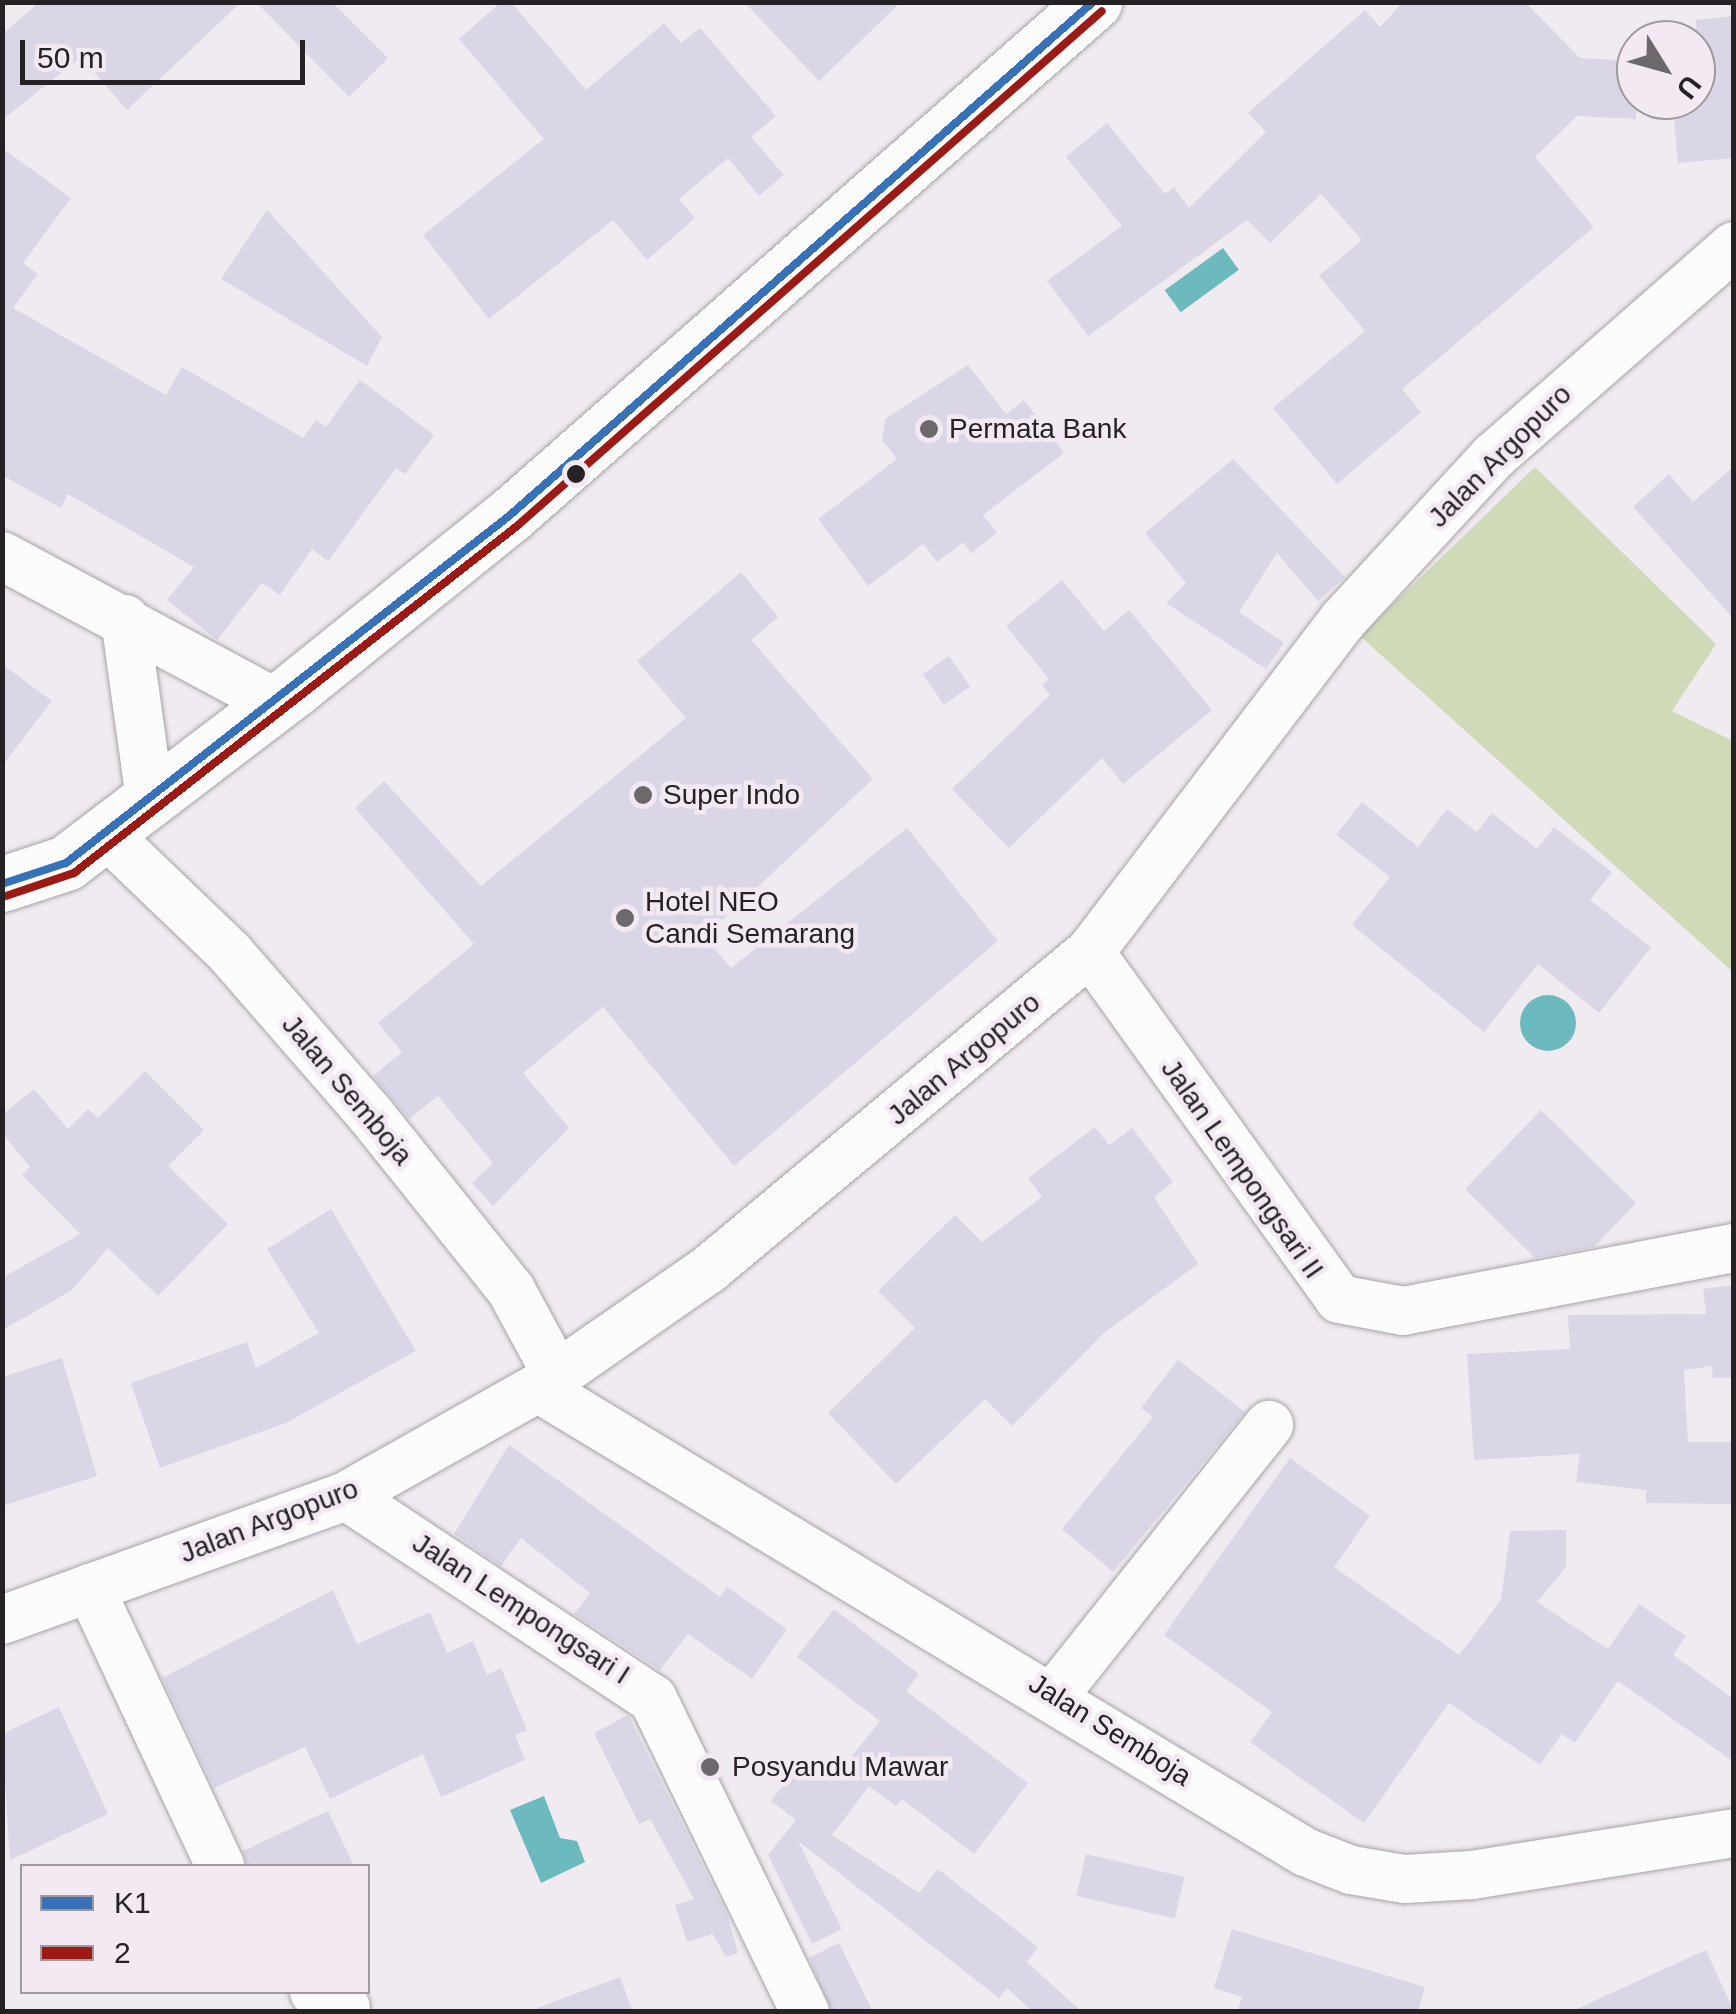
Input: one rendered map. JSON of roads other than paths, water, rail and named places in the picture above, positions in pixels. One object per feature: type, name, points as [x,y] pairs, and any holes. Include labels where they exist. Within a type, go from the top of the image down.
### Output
[{"type":"highway","points":[[2,884],[66,862],[276,703],[509,516],[1094,2]]},
{"type":"street","name":"Jalan Argopuro","points":[[2,1620],[346,1496],[547,1380],[708,1270],[1090,952],[1342,620],[1493,457],[1734,246]]},
{"type":"street","points":[[2,556],[276,703]]},
{"type":"street","points":[[125,619],[150,800]]},
{"type":"street","name":"Jalan Semboja","points":[[105,833],[230,953],[370,1114],[510,1290],[547,1380],[1305,1852],[1352,1870],[1405,1880],[1472,1875],[1734,1833]]},
{"type":"street","name":"Jalan Lempongsari II","points":[[1090,952],[1317,1280],[1339,1299],[1403,1311],[1734,1248]]},
{"type":"street","points":[[1055,1694],[1269,1425]]},
{"type":"street","name":"Jalan Lempongsari I","points":[[346,1496],[653,1699],[805,2012]]},
{"type":"street","points":[[90,1588],[219,1864]]},
{"type":"water","points":[[1223,248],[1239,270],[1181,312],[1165,290]]},
{"type":"water","points":[[1548,995],[1568,1003],[1576,1023],[1568,1043],[1548,1051],[1528,1043],[1520,1023],[1528,1003]]},
{"type":"water","points":[[544,1796],[560,1838],[577,1841],[585,1862],[541,1883],[510,1810]]},
{"type":"place","name":"Permata Bank","points":[[929,429]]},
{"type":"place","name":"Super Indo","points":[[643,795]]},
{"type":"place","name":"Hotel NEO Candi Semarang","points":[[625,918]]},
{"type":"place","name":"Posyandu Mawar","points":[[710,1767]]}]
